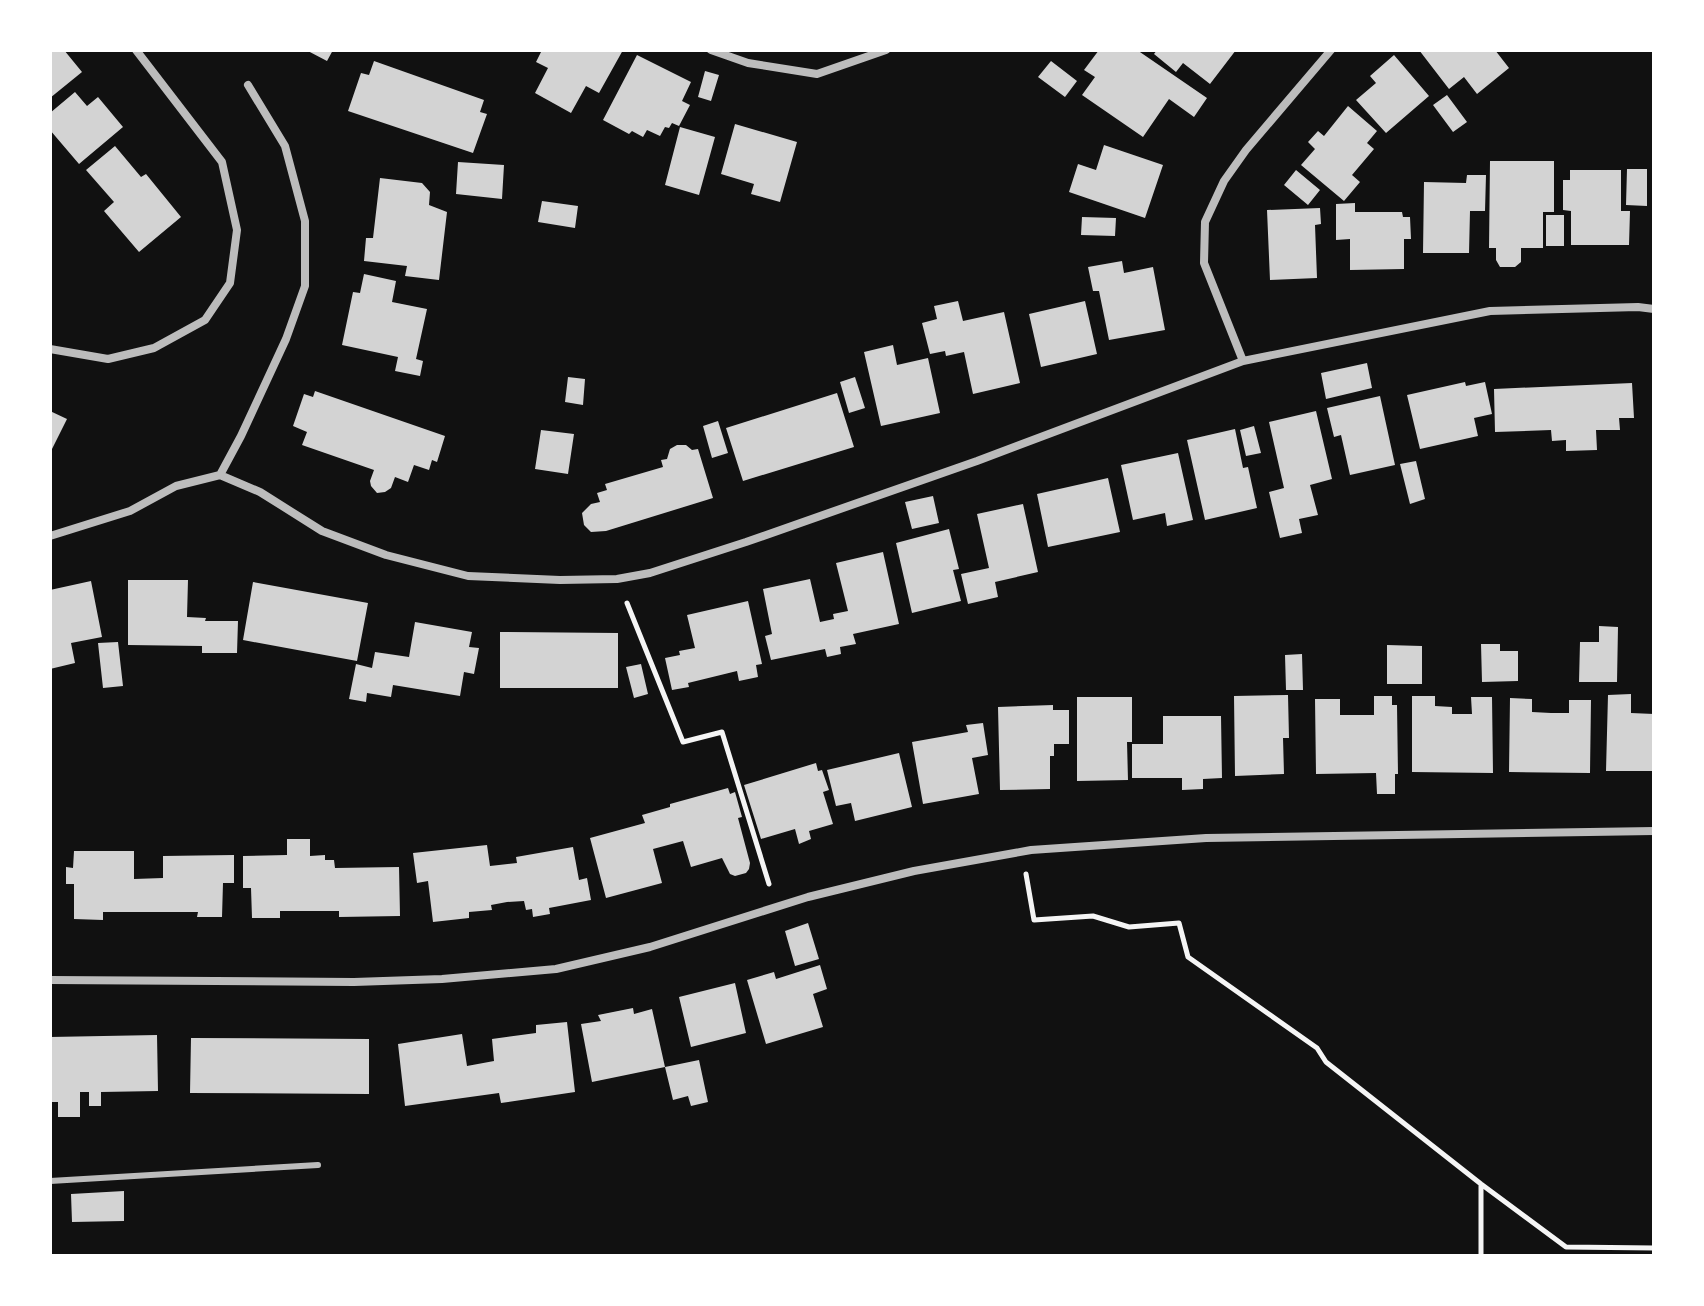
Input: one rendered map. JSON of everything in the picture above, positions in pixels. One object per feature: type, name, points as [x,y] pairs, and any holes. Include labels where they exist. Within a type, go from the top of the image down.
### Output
[{"type":"street","points":[[50,349],[108,359],[154,348],[205,320],[230,283],[237,230],[222,162],[136,50]]},
{"type":"street","points":[[711,50],[748,63],[817,74],[886,50]]},
{"type":"street","points":[[1243,361],[1204,263],[1205,222],[1224,181],[1246,150],[1331,50]]},
{"type":"street","points":[[220,475],[286,339],[305,286],[305,221],[285,146],[248,85]]},
{"type":"street","points":[[50,536],[130,511],[176,486],[220,475],[260,492],[322,531],[400,559],[468,576],[617,579],[650,573],[746,542],[977,461],[1243,361],[1490,311],[1654,309]]},
{"type":"street","points":[[50,980],[354,982],[442,979],[556,969],[650,947],[808,897],[914,871],[1022,852],[1206,838],[1654,831]]},
{"type":"lane","points":[[50,1181],[318,1165]]},
{"type":"path","points":[[633,618],[683,742],[722,732],[776,908]]},
{"type":"path","points":[[1022,852],[1034,920],[1093,916],[1129,927],[1179,923],[1188,957],[1317,1048],[1326,1062],[1566,1247],[1654,1248]]},
{"type":"path","points":[[1481,1184],[1481,1256]]},
{"type":"building","points":[[50,50],[64,50],[82,72],[50,98]]},
{"type":"building","points":[[306,50],[333,50],[327,61]]},
{"type":"building","points":[[542,50],[623,50],[599,93],[586,86],[571,113],[535,93],[548,68],[536,62]]},
{"type":"building","points":[[1099,50],[1137,50],[1207,98],[1194,117],[1169,99],[1143,137],[1082,95],[1095,77],[1084,70]]},
{"type":"building","points":[[1157,50],[1236,50],[1210,84],[1183,63],[1176,72],[1154,54]]},
{"type":"building","points":[[1419,50],[1495,50],[1509,68],[1477,94],[1464,77],[1449,89]]},
{"type":"building","points":[[637,55],[691,82],[682,101],[690,105],[679,126],[672,123],[669,128],[665,127],[660,136],[647,130],[643,137],[632,131],[629,134],[603,120]]},
{"type":"building","points":[[1394,55],[1429,96],[1386,133],[1356,100],[1376,83],[1370,76]]},
{"type":"building","points":[[374,61],[484,100],[480,112],[487,114],[473,153],[348,111],[361,73],[369,75]]},
{"type":"building","points":[[1051,61],[1077,81],[1065,97],[1038,77]]},
{"type":"building","points":[[705,71],[719,75],[711,101],[698,97]]},
{"type":"building","points":[[75,92],[87,106],[98,97],[123,127],[79,164],[50,130],[50,113]]},
{"type":"building","points":[[1447,95],[1467,122],[1453,132],[1433,105]]},
{"type":"building","points":[[1348,106],[1377,131],[1367,143],[1374,149],[1352,175],[1360,182],[1344,201],[1301,165],[1315,149],[1308,142],[1318,131],[1324,136]]},
{"type":"building","points":[[735,124],[797,142],[780,202],[751,194],[754,184],[721,174]]},
{"type":"building","points":[[680,127],[715,137],[699,195],[665,185]]},
{"type":"building","points":[[1104,145],[1163,165],[1145,218],[1069,192],[1078,164],[1096,170]]},
{"type":"building","points":[[115,146],[141,177],[146,174],[181,217],[139,252],[104,211],[114,202],[86,170]]},
{"type":"building","points":[[1490,161],[1554,161],[1554,212],[1543,212],[1543,248],[1521,248],[1521,262],[1515,267],[1500,267],[1496,260],[1496,248],[1489,248]]},
{"type":"building","points":[[458,162],[504,165],[502,199],[456,194]]},
{"type":"building","points":[[1627,169],[1647,169],[1647,206],[1626,205]]},
{"type":"building","points":[[1296,170],[1320,190],[1308,205],[1284,185]]},
{"type":"building","points":[[1570,170],[1621,170],[1621,211],[1630,211],[1629,245],[1571,245],[1571,211],[1563,210],[1563,180],[1570,180]]},
{"type":"building","points":[[1467,175],[1486,175],[1485,211],[1470,211],[1469,253],[1423,253],[1424,182],[1466,183]]},
{"type":"building","points":[[380,178],[422,183],[430,192],[429,205],[447,212],[439,280],[405,276],[407,266],[364,261],[366,238],[373,238]]},
{"type":"building","points":[[542,201],[578,206],[575,228],[538,222]]},
{"type":"building","points":[[1355,203],[1355,212],[1402,212],[1403,217],[1410,217],[1411,239],[1404,239],[1404,269],[1350,270],[1350,239],[1336,240],[1336,204]]},
{"type":"building","points":[[1320,208],[1321,224],[1315,225],[1317,278],[1270,280],[1267,210]]},
{"type":"building","points":[[1546,215],[1564,215],[1564,246],[1546,246]]},
{"type":"building","points":[[1082,217],[1116,218],[1115,236],[1081,235]]},
{"type":"building","points":[[1122,261],[1124,273],[1153,267],[1165,330],[1109,340],[1099,291],[1093,291],[1088,267]]},
{"type":"building","points":[[364,274],[396,281],[392,302],[427,309],[416,359],[423,361],[420,376],[395,371],[398,357],[342,345],[353,292],[360,293]]},
{"type":"building","points":[[958,301],[963,321],[1004,312],[1020,383],[973,394],[964,352],[946,356],[945,351],[930,354],[922,323],[937,319],[934,306]]},
{"type":"building","points":[[1085,301],[1097,354],[1041,367],[1029,314]]},
{"type":"building","points":[[893,345],[897,365],[928,358],[940,413],[881,426],[864,352]]},
{"type":"building","points":[[1367,363],[1372,388],[1326,399],[1321,373]]},
{"type":"building","points":[[568,377],[585,379],[583,405],[565,402]]},
{"type":"building","points":[[855,377],[865,408],[849,413],[840,382]]},
{"type":"building","points":[[1465,382],[1466,386],[1485,382],[1492,414],[1474,418],[1478,436],[1420,449],[1407,395]]},
{"type":"building","points":[[1632,383],[1634,418],[1619,418],[1620,430],[1596,430],[1597,450],[1566,451],[1566,440],[1552,441],[1551,430],[1495,432],[1494,389]]},
{"type":"building","points":[[315,391],[445,436],[437,462],[432,460],[429,470],[414,465],[408,482],[395,477],[391,488],[377,493],[370,481],[374,470],[302,445],[307,432],[293,426],[304,394],[313,397]]},
{"type":"building","points":[[837,393],[854,447],[743,481],[726,428]]},
{"type":"building","points":[[1380,396],[1395,465],[1350,475],[1341,435],[1334,437],[1327,408]]},
{"type":"building","points":[[50,411],[67,419],[50,453]]},
{"type":"building","points":[[1316,411],[1332,479],[1310,485],[1318,515],[1299,519],[1302,533],[1280,538],[1269,492],[1284,488],[1269,422]]},
{"type":"building","points":[[718,421],[728,453],[712,458],[703,426]]},
{"type":"building","points":[[1254,426],[1261,453],[1246,456],[1240,430]]},
{"type":"building","points":[[1235,429],[1243,468],[1248,467],[1257,508],[1205,520],[1187,440]]},
{"type":"building","points":[[541,430],[574,434],[568,474],[535,469]]},
{"type":"building","points":[[677,445],[698,449],[713,498],[606,531],[591,532],[584,525],[582,513],[591,504],[600,502],[597,493],[607,490],[605,484],[663,467],[661,460],[667,459],[670,449]]},
{"type":"building","points":[[1178,453],[1193,520],[1167,526],[1165,513],[1133,520],[1121,465]]},
{"type":"building","points":[[1416,461],[1425,499],[1410,504],[1400,464]]},
{"type":"building","points":[[1108,478],[1120,532],[1048,547],[1037,494]]},
{"type":"building","points":[[933,496],[939,523],[912,529],[905,502]]},
{"type":"building","points":[[1023,504],[1038,572],[995,582],[998,597],[968,604],[961,574],[989,568],[977,514]]},
{"type":"building","points":[[949,529],[959,569],[953,570],[961,601],[912,613],[896,543]]},
{"type":"building","points":[[883,552],[899,624],[853,634],[856,644],[840,647],[841,654],[827,657],[825,649],[771,660],[765,636],[772,634],[763,589],[810,579],[820,622],[834,619],[833,614],[848,611],[836,563]]},
{"type":"building","points":[[128,580],[188,580],[187,617],[206,618],[205,621],[238,621],[237,653],[202,653],[202,646],[128,645]]},
{"type":"building","points":[[91,581],[102,637],[71,643],[75,663],[50,669],[50,590]]},
{"type":"building","points":[[253,582],[368,603],[357,661],[243,640]]},
{"type":"building","points":[[748,601],[762,664],[756,665],[758,677],[739,681],[737,671],[672,690],[665,658],[695,648],[687,615]]},
{"type":"building","points":[[415,622],[472,632],[469,647],[479,648],[474,674],[464,672],[460,696],[393,685],[391,697],[367,693],[366,702],[349,699],[356,664],[372,668],[375,652],[409,657]]},
{"type":"building","points":[[1599,626],[1618,627],[1617,682],[1579,682],[1580,642],[1599,642]]},
{"type":"building","points":[[500,632],[618,633],[618,688],[500,688]]},
{"type":"building","points":[[118,642],[123,686],[103,688],[98,643]]},
{"type":"building","points":[[1481,644],[1500,644],[1500,651],[1518,651],[1518,681],[1482,682]]},
{"type":"building","points":[[1387,645],[1422,646],[1422,684],[1387,684]]},
{"type":"building","points":[[1302,654],[1303,690],[1286,690],[1285,655]]},
{"type":"building","points":[[641,664],[648,694],[634,698],[626,667]]},
{"type":"building","points":[[1631,694],[1631,713],[1654,714],[1654,771],[1606,771],[1608,695]]},
{"type":"building","points":[[1288,695],[1289,738],[1283,738],[1284,774],[1235,776],[1234,696]]},
{"type":"building","points":[[1374,696],[1392,696],[1392,705],[1397,705],[1398,774],[1395,774],[1395,794],[1377,794],[1376,773],[1316,774],[1315,699],[1340,699],[1340,715],[1374,715]]},
{"type":"building","points":[[1412,696],[1435,696],[1435,706],[1452,707],[1452,714],[1472,714],[1471,697],[1492,697],[1493,773],[1412,772]]},
{"type":"building","points":[[1077,697],[1132,697],[1132,742],[1127,742],[1128,780],[1077,781]]},
{"type":"building","points":[[1510,698],[1532,699],[1532,712],[1551,713],[1569,713],[1569,700],[1591,700],[1590,773],[1509,772]]},
{"type":"building","points":[[1053,705],[1053,710],[1069,710],[1069,744],[1054,744],[1054,756],[1050,756],[1050,789],[1000,790],[998,707]]},
{"type":"building","points":[[1163,716],[1221,716],[1222,778],[1203,779],[1203,789],[1182,790],[1182,778],[1132,778],[1132,744],[1163,744]]},
{"type":"building","points":[[983,723],[988,755],[972,758],[979,794],[923,804],[912,742],[968,732],[966,725]]},
{"type":"building","points":[[899,753],[912,807],[855,821],[851,803],[836,806],[827,770]]},
{"type":"building","points":[[816,763],[829,790],[823,792],[833,824],[809,831],[811,839],[799,844],[795,829],[761,839],[744,785]]},
{"type":"building","points":[[728,788],[730,794],[735,792],[742,817],[738,818],[750,863],[746,873],[730,874],[722,858],[691,867],[683,841],[653,849],[662,883],[606,898],[590,838],[645,823],[642,815],[670,807],[670,804]]},
{"type":"building","points":[[287,839],[310,839],[310,856],[325,855],[325,860],[334,860],[335,868],[399,867],[400,916],[339,917],[339,911],[280,911],[280,918],[252,918],[251,888],[243,888],[243,856],[287,855]]},
{"type":"building","points":[[487,845],[490,866],[517,863],[516,857],[573,847],[579,880],[587,878],[591,900],[549,908],[550,914],[533,917],[532,909],[526,910],[524,901],[507,902],[491,905],[492,910],[469,912],[469,918],[433,922],[428,881],[417,883],[413,853]]},
{"type":"building","points":[[74,851],[134,851],[134,879],[163,878],[163,856],[234,855],[234,883],[223,883],[222,917],[197,917],[198,912],[103,912],[103,920],[74,919],[74,884],[66,884],[66,867],[73,868]]},
{"type":"building","points":[[808,923],[819,959],[795,966],[785,931]]},
{"type":"building","points":[[820,965],[827,989],[813,994],[823,1027],[766,1044],[747,980],[774,972],[776,979]]},
{"type":"building","points":[[735,983],[746,1033],[691,1047],[679,997]]},
{"type":"building","points":[[633,1008],[634,1014],[652,1009],[665,1067],[592,1082],[581,1024],[601,1021],[598,1015]]},
{"type":"building","points":[[567,1022],[575,1092],[501,1103],[499,1093],[405,1106],[398,1044],[462,1034],[467,1066],[494,1061],[492,1039],[536,1033],[536,1025]]},
{"type":"building","points":[[157,1035],[158,1091],[101,1092],[101,1106],[89,1106],[89,1092],[80,1092],[80,1117],[58,1117],[58,1102],[51,1102],[50,1094],[50,1037]]},
{"type":"building","points":[[191,1038],[369,1039],[369,1094],[190,1093]]},
{"type":"building","points":[[699,1060],[708,1102],[691,1106],[688,1096],[673,1100],[665,1067]]},
{"type":"building","points":[[124,1191],[124,1221],[72,1222],[71,1194]]}]
